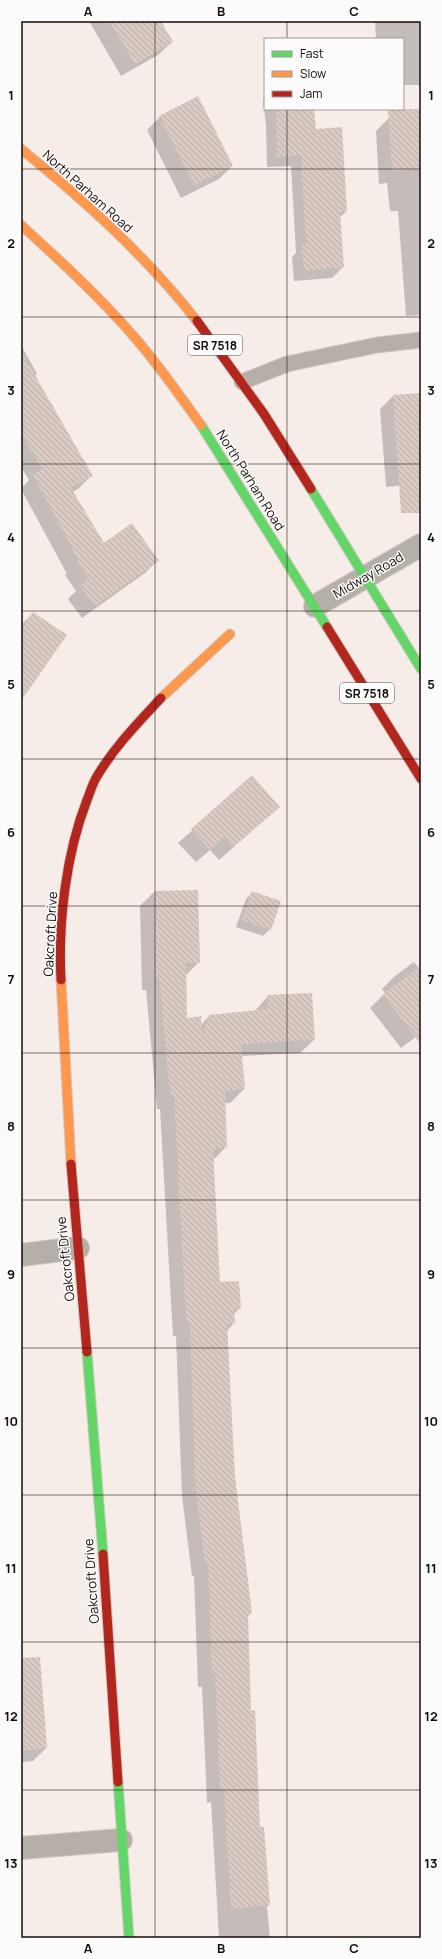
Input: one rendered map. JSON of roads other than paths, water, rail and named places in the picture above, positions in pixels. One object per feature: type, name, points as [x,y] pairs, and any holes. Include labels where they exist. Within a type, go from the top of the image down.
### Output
[{"type":"main road","name":"North Parham Road","points":[[21,149],[94,211],[136,252],[206,332],[265,415],[421,669]]},
{"type":"main road","name":"North Parham Road","points":[[21,225],[77,276],[121,322],[167,378],[210,437],[421,779]]},
{"type":"main road","name":"Oakcroft Drive","points":[[129,1938],[121,1840],[93,1417],[72,1192],[60,965],[65,886],[77,826],[95,779],[119,743],[165,694],[230,634]]},
{"type":"street","name":"Midway Road","points":[[315,606],[421,545]]},
{"type":"street","points":[[21,1255],[78,1248]]},
{"type":"street","points":[[21,1848],[121,1840]]},
{"type":"lane","points":[[242,382],[287,364],[377,345],[421,340]]}]
